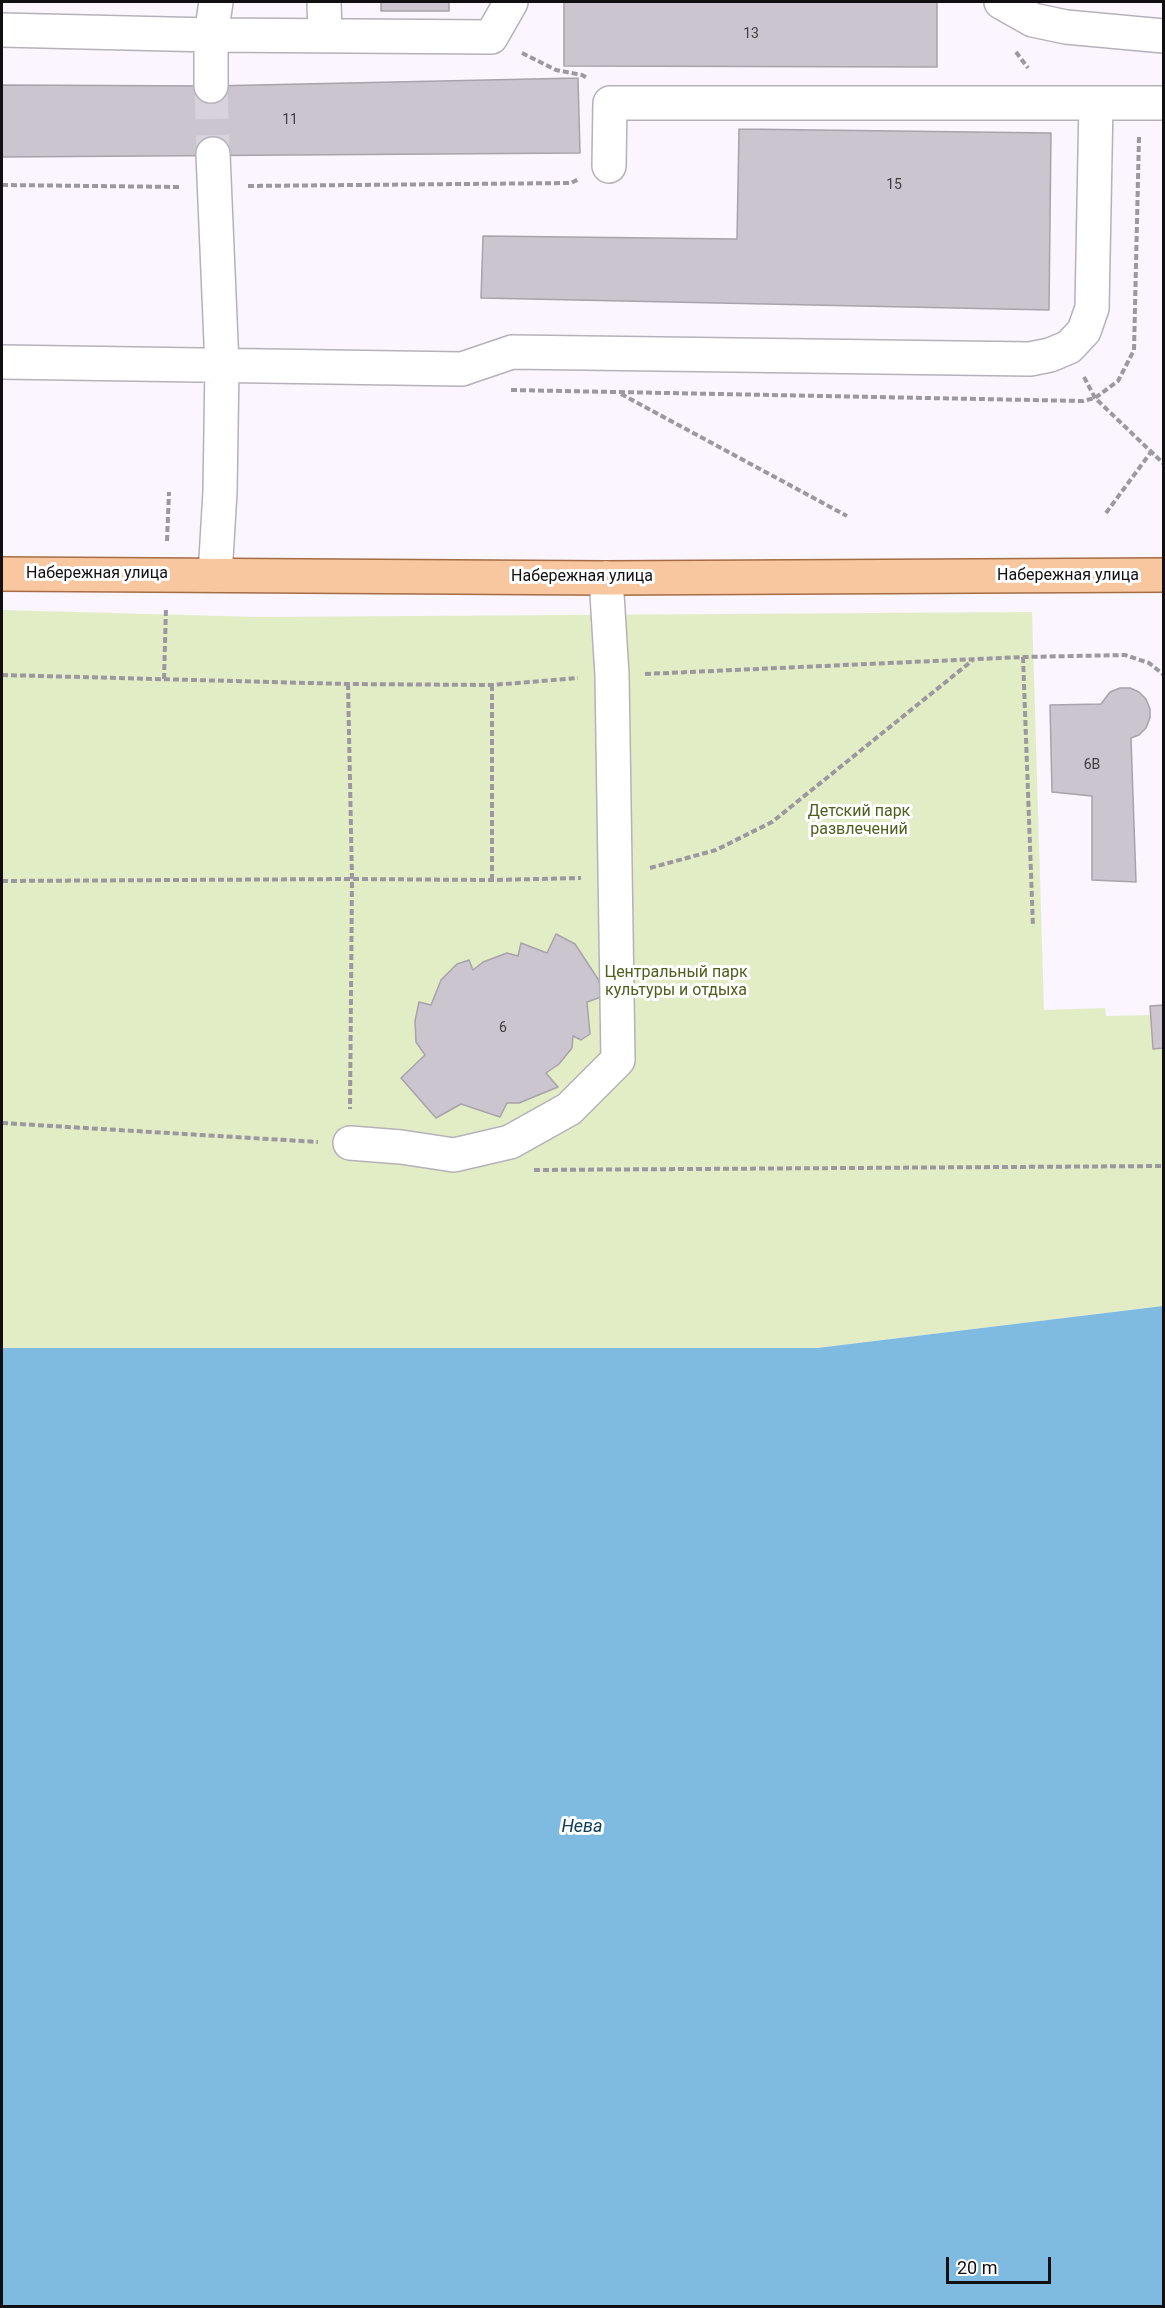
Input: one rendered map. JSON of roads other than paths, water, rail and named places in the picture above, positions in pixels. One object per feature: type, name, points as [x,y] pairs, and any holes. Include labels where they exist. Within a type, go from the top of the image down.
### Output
[{"type":"main road","name":"Набережная улица","points":[[2,574],[606,578],[1164,576]]},
{"type":"lane","points":[[211,86],[212,35],[216,2]]},
{"type":"lane","points":[[324,2],[325,35]]},
{"type":"lane","points":[[2,30],[212,35],[491,37],[511,2]]},
{"type":"lane","points":[[1001,2],[1034,20],[1065,27],[1164,36]]},
{"type":"lane","points":[[609,166],[610,103],[1164,103]]},
{"type":"lane","points":[[2,362],[462,369],[513,352],[1030,358],[1050,355],[1069,347],[1084,331],[1092,308],[1096,104]]},
{"type":"lane","points":[[213,154],[222,366],[220,492],[215,574]]},
{"type":"lane","points":[[350,1143],[401,1147],[454,1155],[510,1142],[569,1109],[618,1060],[612,675],[606,578]]},
{"type":"water","name":"Нева","points":[[1163,1306],[1163,2306],[2,2306],[2,1348],[817,1348]]},
{"type":"tunnel","points":[[211,86],[213,154]]},
{"type":"park label","name":"Детский парк развлечений","points":[[859,821]]},
{"type":"park label","name":"Центральный парк культуры и отдыха","points":[[676,982]]}]
